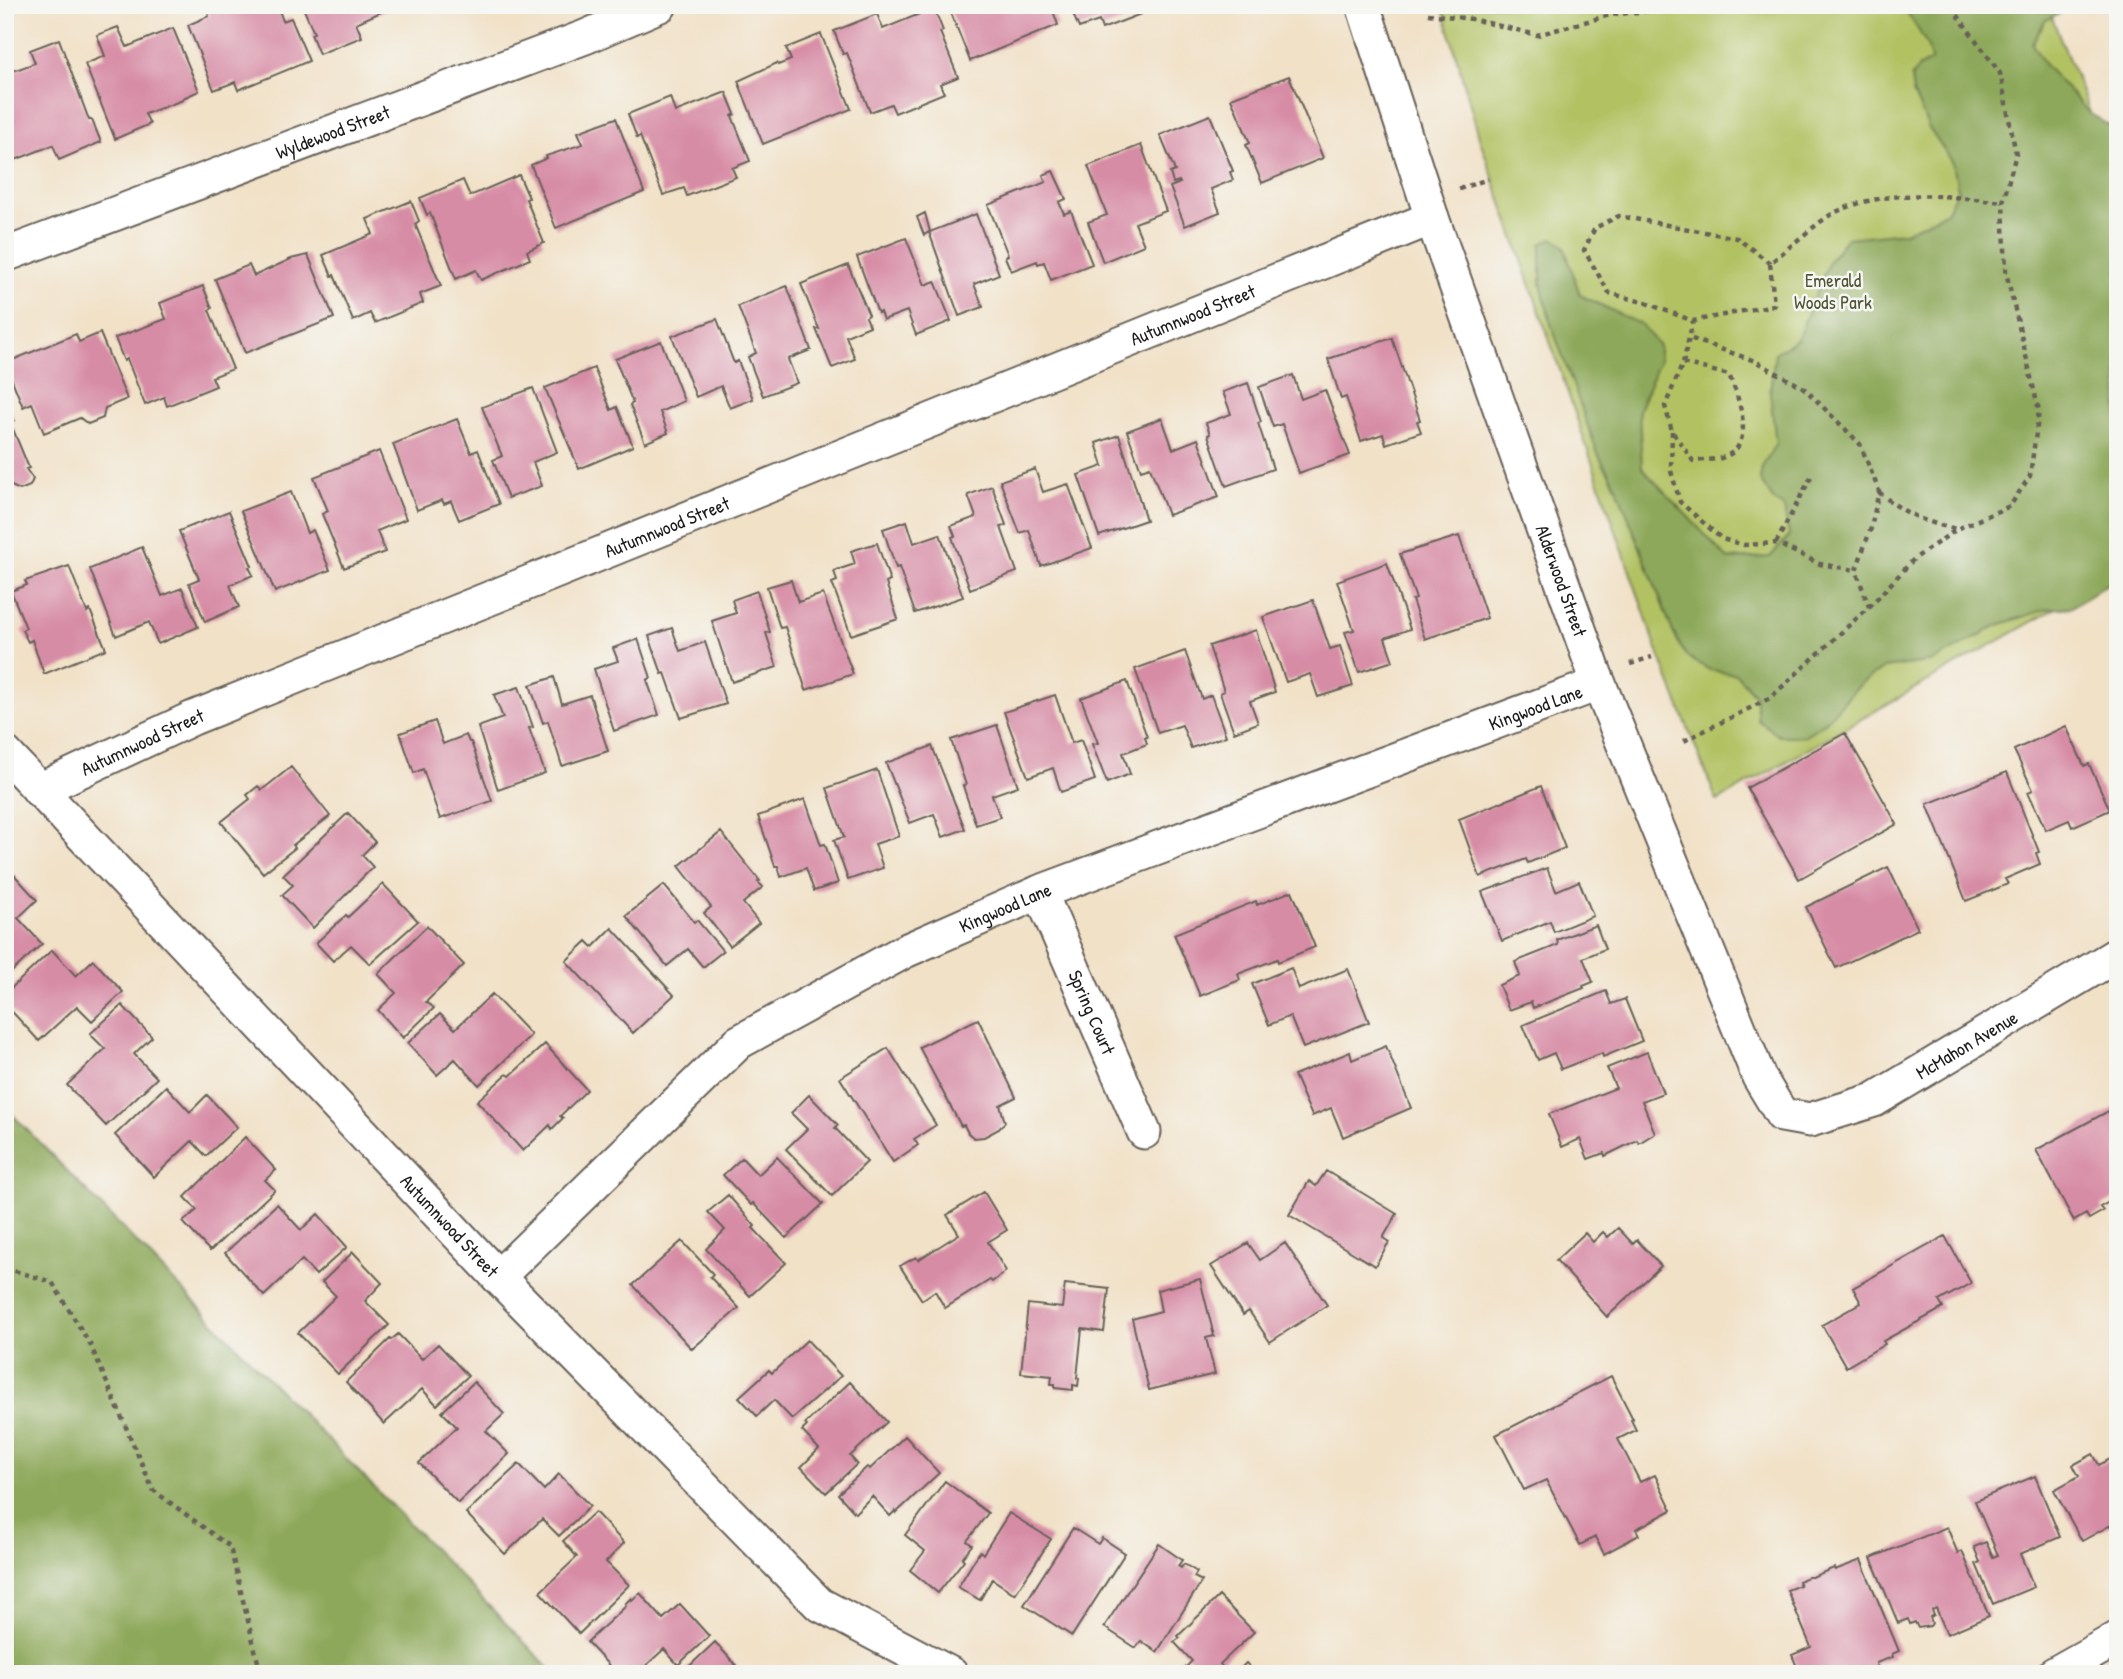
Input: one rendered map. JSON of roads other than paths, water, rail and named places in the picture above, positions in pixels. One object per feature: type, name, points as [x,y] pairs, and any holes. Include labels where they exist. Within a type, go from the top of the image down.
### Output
[{"type":"street","name":"Wyldewood Street","points":[[5,255],[585,37],[660,5]]},
{"type":"street","name":"Alderwood Street","points":[[1363,5],[1432,218],[1598,684],[1759,1077],[1782,1115],[1810,1120]]},
{"type":"street","name":"Autumnwood Street","points":[[951,1674],[819,1604],[498,1277],[39,790],[193,718],[1432,218]]},
{"type":"street","name":"Kingwood Lane","points":[[498,1277],[739,1042],[905,951],[1040,892],[1598,684]]},
{"type":"street","points":[[5,752],[39,790]]},
{"type":"street","name":"Spring Court","points":[[1040,892],[1144,1132]]},
{"type":"street","name":"McMahon Avenue","points":[[1810,1120],[1874,1100],[2118,954]]},
{"type":"street","points":[[2054,1674],[2118,1638]]},
{"type":"park label","name":"Emerald Woods Park","points":[[1833,291]]}]
